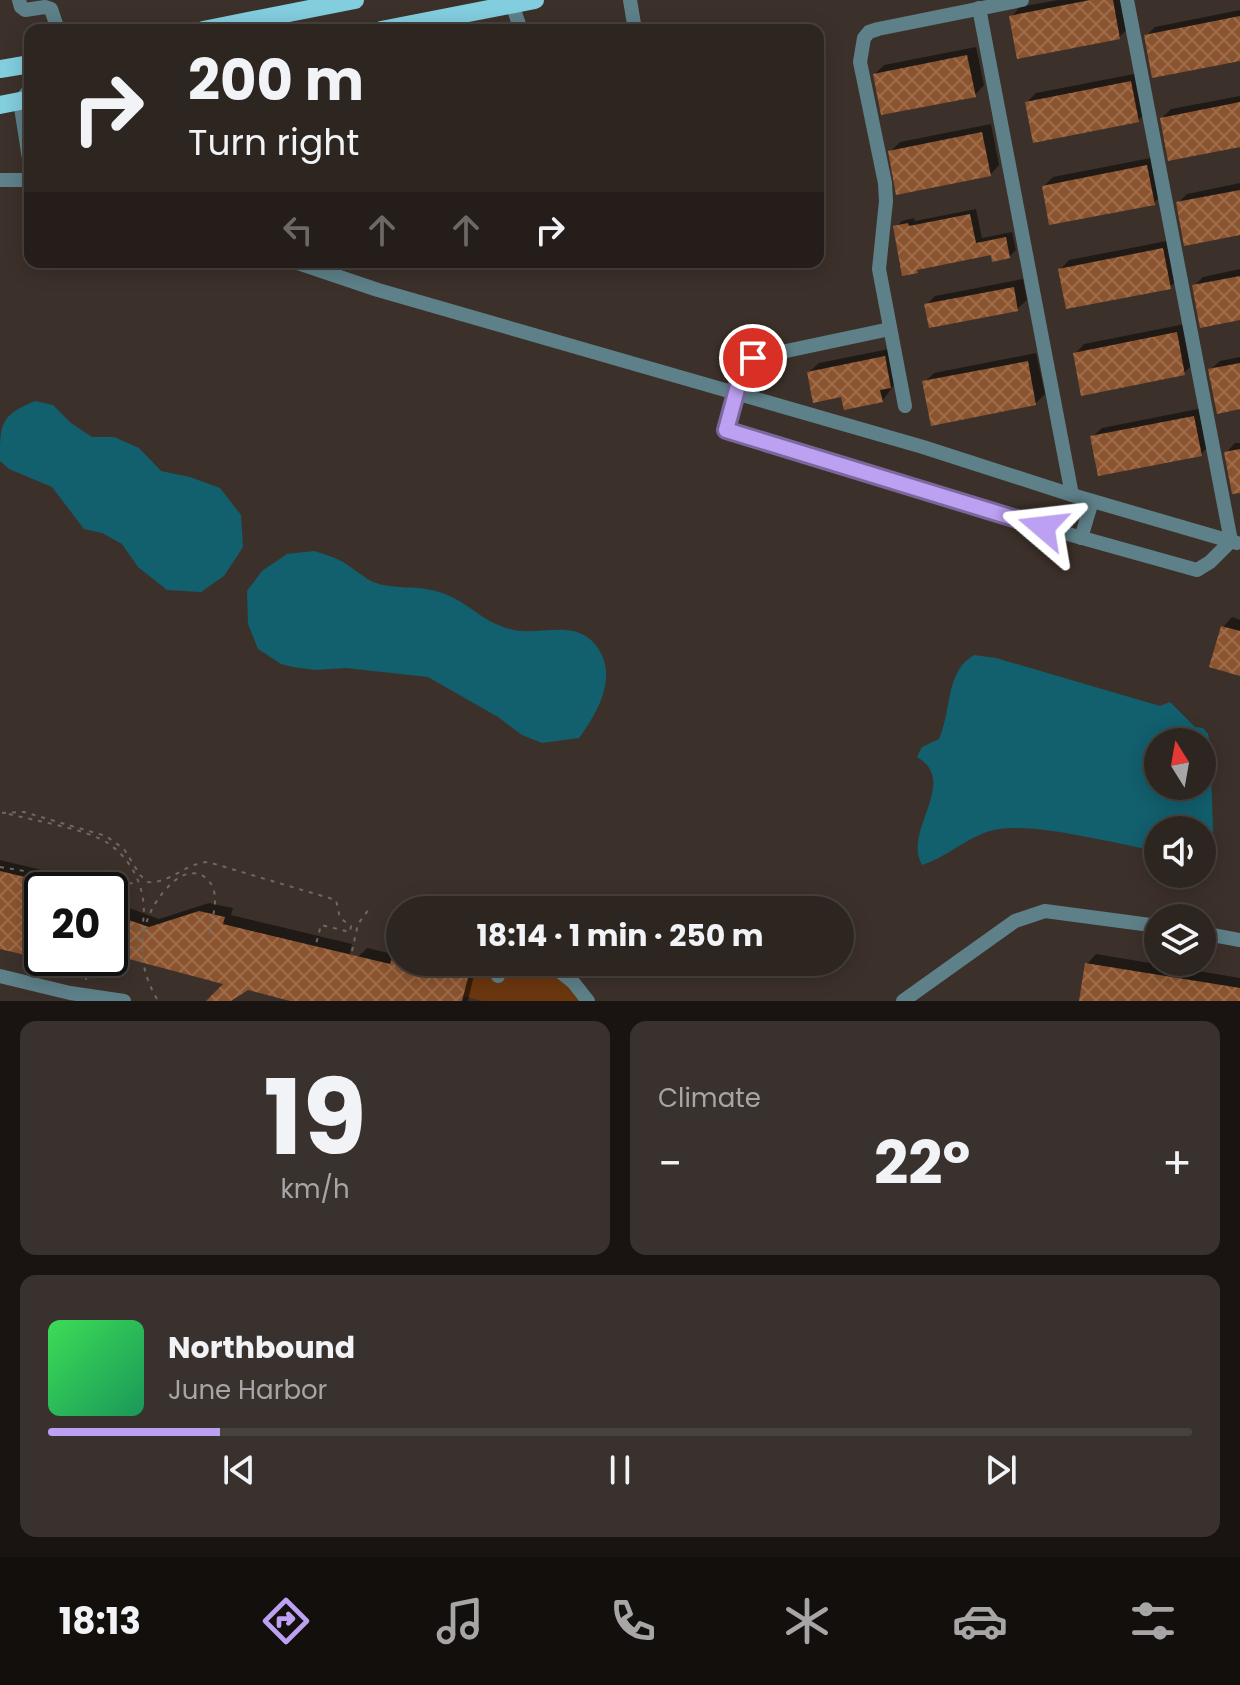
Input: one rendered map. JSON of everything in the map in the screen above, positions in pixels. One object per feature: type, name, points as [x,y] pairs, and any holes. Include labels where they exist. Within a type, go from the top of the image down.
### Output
[{"type":"main road","points":[[233,24],[355,0]]},
{"type":"main road","points":[[411,24],[535,0]]},
{"type":"main road","points":[[0,69],[24,65]]},
{"type":"main road","points":[[0,105],[24,98]]},
{"type":"lane","points":[[19,0],[25,10],[51,9],[56,24]]},
{"type":"lane","points":[[630,0],[634,24]]},
{"type":"lane","points":[[905,406],[879,269],[885,183],[860,62],[864,38],[878,29],[1022,0]]},
{"type":"lane","points":[[1127,0],[1235,543]]},
{"type":"lane","points":[[512,4],[519,24]]},
{"type":"lane","points":[[979,8],[1072,495]]},
{"type":"lane","points":[[0,180],[24,180]]},
{"type":"lane","points":[[313,268],[378,290],[923,447],[1235,543]]},
{"type":"lane","points":[[890,329],[753,358],[743,367],[726,430],[1197,570],[1235,543]]},
{"type":"lane","points":[[1081,538],[1092,501]]},
{"type":"lane","points":[[903,1001],[1015,921],[1045,911],[1144,924]]},
{"type":"lane","points":[[1216,936],[1240,940]]},
{"type":"lane","points":[[0,976],[70,993],[124,1001]]},
{"type":"lane","points":[[566,976],[588,1001]]},
{"type":"path","points":[[1,812],[106,842],[126,861],[138,883],[143,920],[133,951],[125,962],[109,973],[85,979]]},
{"type":"path","points":[[1,812],[24,812],[106,836],[124,849],[148,882],[159,881],[192,864],[208,862],[336,900],[340,918],[351,926],[350,932],[321,925],[316,944]]},
{"type":"path","points":[[0,867],[104,884],[138,883]]},
{"type":"path","points":[[157,999],[144,966],[142,940],[145,920],[167,888],[181,876],[193,872],[200,874],[212,885],[215,902],[209,935]]},
{"type":"path","points":[[352,951],[358,924],[369,909]]},
{"type":"shaded area","points":[[468,976],[560,976],[583,1001],[482,1001],[463,996]]},
{"type":"water","points":[[35,401],[53,405],[71,423],[92,437],[114,437],[139,448],[161,471],[220,488],[241,515],[243,547],[224,576],[201,592],[167,590],[138,567],[122,544],[102,533],[84,529],[52,487],[9,469],[0,461],[4,422],[15,411]]},
{"type":"water","points":[[314,551],[343,562],[373,582],[431,590],[449,596],[503,627],[583,634],[600,652],[605,664],[604,690],[594,716],[579,738],[542,743],[522,735],[498,717],[428,677],[346,668],[315,670],[281,664],[258,649],[248,624],[247,591],[262,571],[287,554]]},
{"type":"water","points":[[974,655],[996,658],[1160,706],[1170,702],[1195,727],[1203,728],[1144,728],[1144,800],[1212,800],[1213,816],[1144,816],[1144,848],[1056,831],[1000,829],[979,835],[922,865],[918,852],[919,837],[933,780],[929,767],[917,757],[922,747],[939,739],[958,671]]},
{"type":"building","points":[[1090,0],[1113,0],[1120,39],[1017,59],[1009,16]]},
{"type":"building","points":[[1240,16],[1240,61],[1152,78],[1144,35]]},
{"type":"building","points":[[967,55],[976,97],[881,115],[873,74]]},
{"type":"building","points":[[1131,81],[1139,122],[1033,143],[1025,102]]},
{"type":"building","points":[[1240,102],[1240,147],[1168,161],[1160,118]]},
{"type":"building","points":[[982,132],[991,176],[896,195],[888,151]]},
{"type":"building","points":[[1147,165],[1155,205],[1049,225],[1042,186]]},
{"type":"building","points":[[1240,190],[1240,235],[1184,246],[1176,202]]},
{"type":"building","points":[[970,214],[976,243],[1006,237],[1010,258],[992,262],[991,255],[902,276],[893,226],[908,223],[909,226]]},
{"type":"building","points":[[1163,248],[1171,289],[1066,309],[1058,269]]},
{"type":"building","points":[[1240,276],[1240,320],[1200,328],[1192,285]]},
{"type":"building","points":[[1014,287],[1018,311],[929,328],[924,304]]},
{"type":"building","points":[[1177,332],[1185,375],[1081,396],[1073,353]]},
{"type":"building","points":[[885,356],[891,388],[880,390],[883,402],[844,410],[841,397],[813,403],[807,372]]},
{"type":"building","points":[[1028,361],[1036,405],[931,426],[922,381]]},
{"type":"building","points":[[1240,363],[1240,409],[1217,414],[1208,369]]},
{"type":"building","points":[[1194,416],[1202,456],[1098,476],[1090,436]]},
{"type":"building","points":[[1240,449],[1240,493],[1232,494],[1224,452]]},
{"type":"building","points":[[1221,626],[1240,631],[1240,676],[1209,667]]},
{"type":"building","points":[[0,871],[24,877],[24,955],[0,949]]},
{"type":"building","points":[[199,911],[225,917],[223,924],[386,963],[386,976],[468,976],[462,1001],[290,1001],[248,990],[231,1001],[206,1001],[223,984],[128,959],[128,920],[149,927]]},
{"type":"building","points":[[1085,963],[1144,973],[1144,976],[1166,976],[1240,988],[1240,1001],[1079,1001]]},
{"type":"route","points":[[753,358],[743,367],[726,430],[1043,527]]}]
